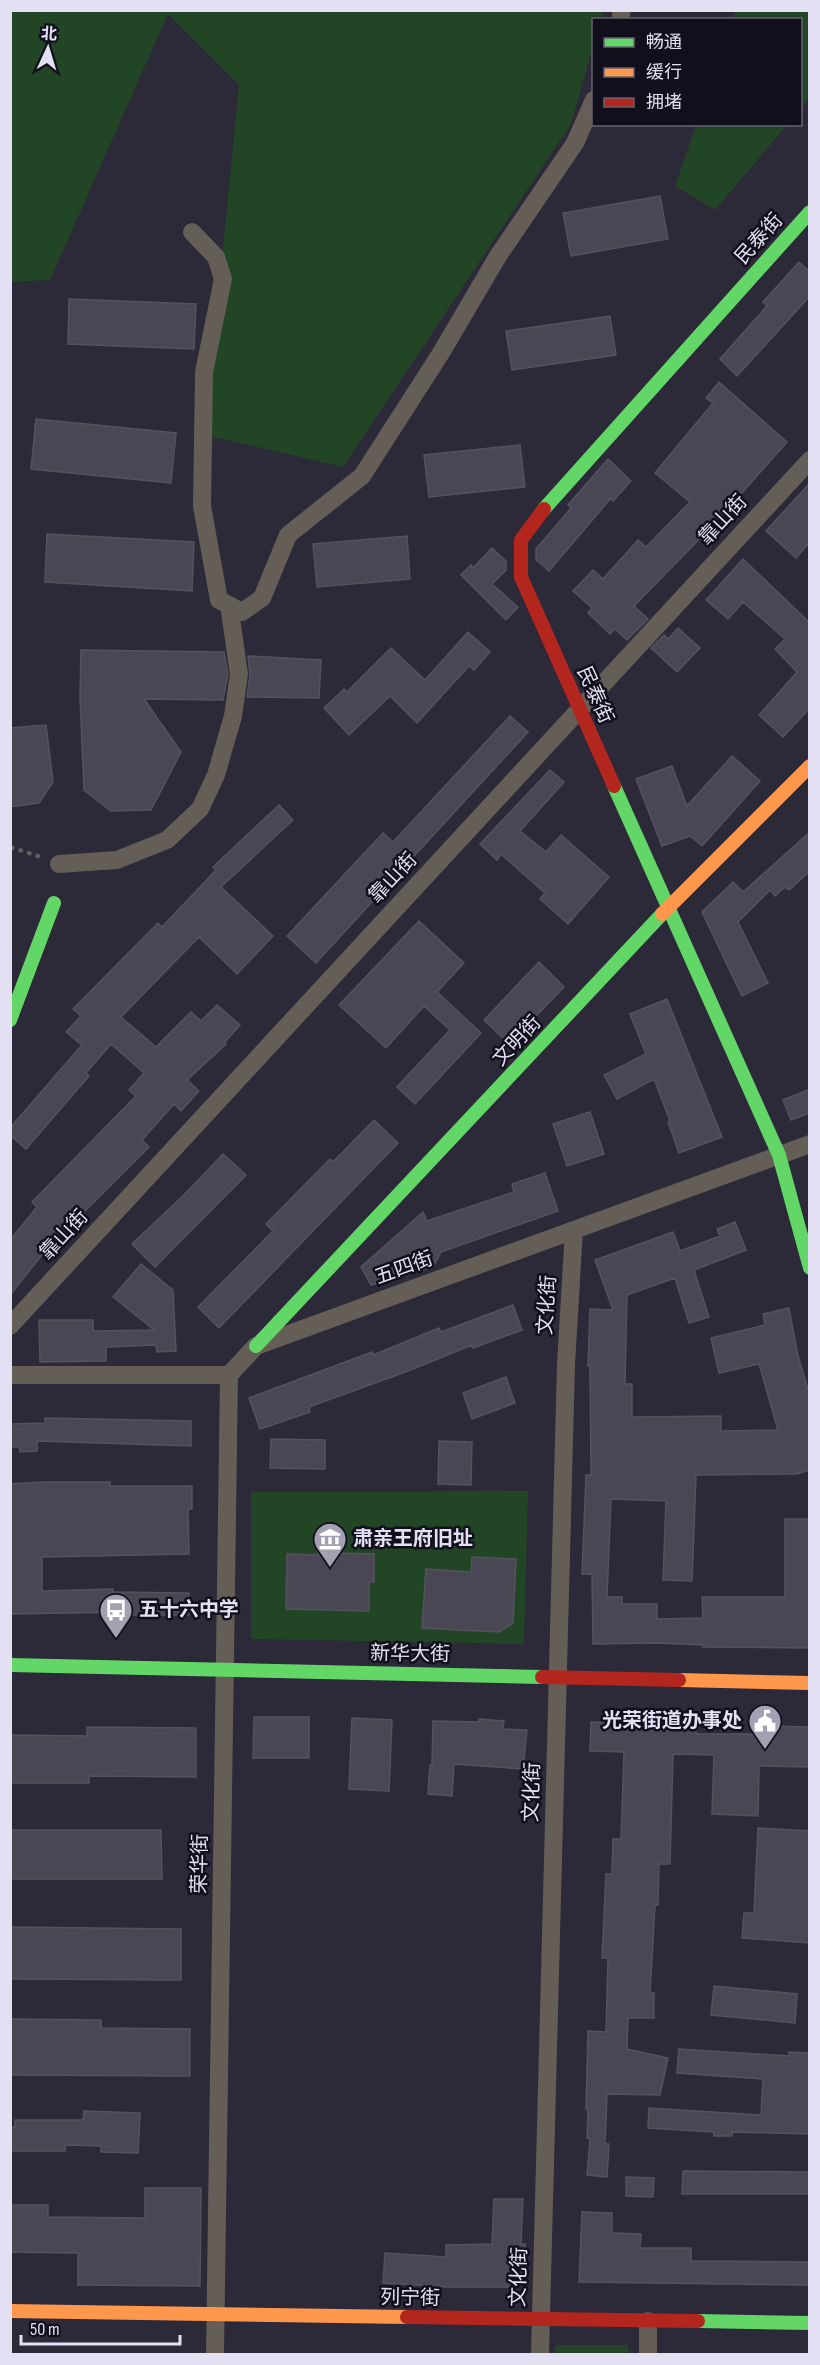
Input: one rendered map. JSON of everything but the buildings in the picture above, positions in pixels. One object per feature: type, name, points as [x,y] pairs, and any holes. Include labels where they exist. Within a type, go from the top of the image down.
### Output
[{"type":"street","points":[[192,232],[216,257],[223,279],[204,372],[202,506],[219,600],[242,612],[262,598],[288,535],[362,476],[441,353],[498,256],[575,143],[592,105]]},
{"type":"street","name":"民泰街","points":[[810,212],[550,502],[521,540],[521,577],[779,1155],[810,1268]]},
{"type":"street","name":"靠山街","points":[[10,1326],[810,460]]},
{"type":"street","points":[[59,864],[117,860],[167,840],[200,809],[216,775],[233,716],[240,674],[229,605]]},
{"type":"street","name":"文明街","points":[[256,1346],[668,908],[810,766]]},
{"type":"street","points":[[10,1020],[54,903]]},
{"type":"street","name":"五四街","points":[[229,1375],[256,1346],[810,1144]]},
{"type":"street","name":"文化街","points":[[540,2355],[566,1364],[574,1230]]},
{"type":"street","points":[[10,1375],[229,1375]]},
{"type":"street","name":"荣华街","points":[[215,2355],[229,1375]]},
{"type":"street","name":"新华大街","points":[[10,1665],[810,1683]]},
{"type":"street","name":"列宁街","points":[[10,2311],[810,2323]]},
{"type":"street","points":[[648,2320],[648,2355]]},
{"type":"path","points":[[10,847],[59,864]]},
{"type":"green space","points":[[11,11],[604,11],[601,18],[592,18],[592,50],[571,124],[343,467],[205,435],[239,85],[168,14],[50,280],[11,282]]},
{"type":"green space","points":[[736,11],[809,11],[809,98],[802,108],[802,18],[733,18]]},
{"type":"green space","points":[[695,126],[786,126],[715,210],[675,186]]},
{"type":"green space","points":[[528,1491],[524,1644],[251,1639],[251,1492]]},
{"type":"green space","points":[[555,2345],[628,2345],[628,2354],[555,2354]]},
{"type":"traffic: fast","points":[[544,509],[810,212]]},
{"type":"traffic: fast","points":[[614,786],[779,1155],[810,1268]]},
{"type":"traffic: fast","points":[[10,1020],[54,903]]},
{"type":"traffic: fast","points":[[256,1346],[662,914]]},
{"type":"traffic: fast","points":[[10,1665],[542,1677]]},
{"type":"traffic: fast","points":[[698,2321],[810,2323]]},
{"type":"traffic: slow","points":[[662,914],[810,766]]},
{"type":"traffic: slow","points":[[679,1680],[810,1683]]},
{"type":"traffic: slow","points":[[10,2311],[407,2317]]},
{"type":"traffic: jam","points":[[544,509],[521,540],[521,577],[614,786]]},
{"type":"traffic: jam","points":[[542,1677],[679,1680]]},
{"type":"traffic: jam","points":[[407,2317],[698,2321]]},
{"type":"place","name":"肃亲王府旧址","points":[[330,1568]]},
{"type":"place","name":"五十六中学","points":[[116,1639]]},
{"type":"place","name":"光荣街道办事处","points":[[765,1750]]}]
